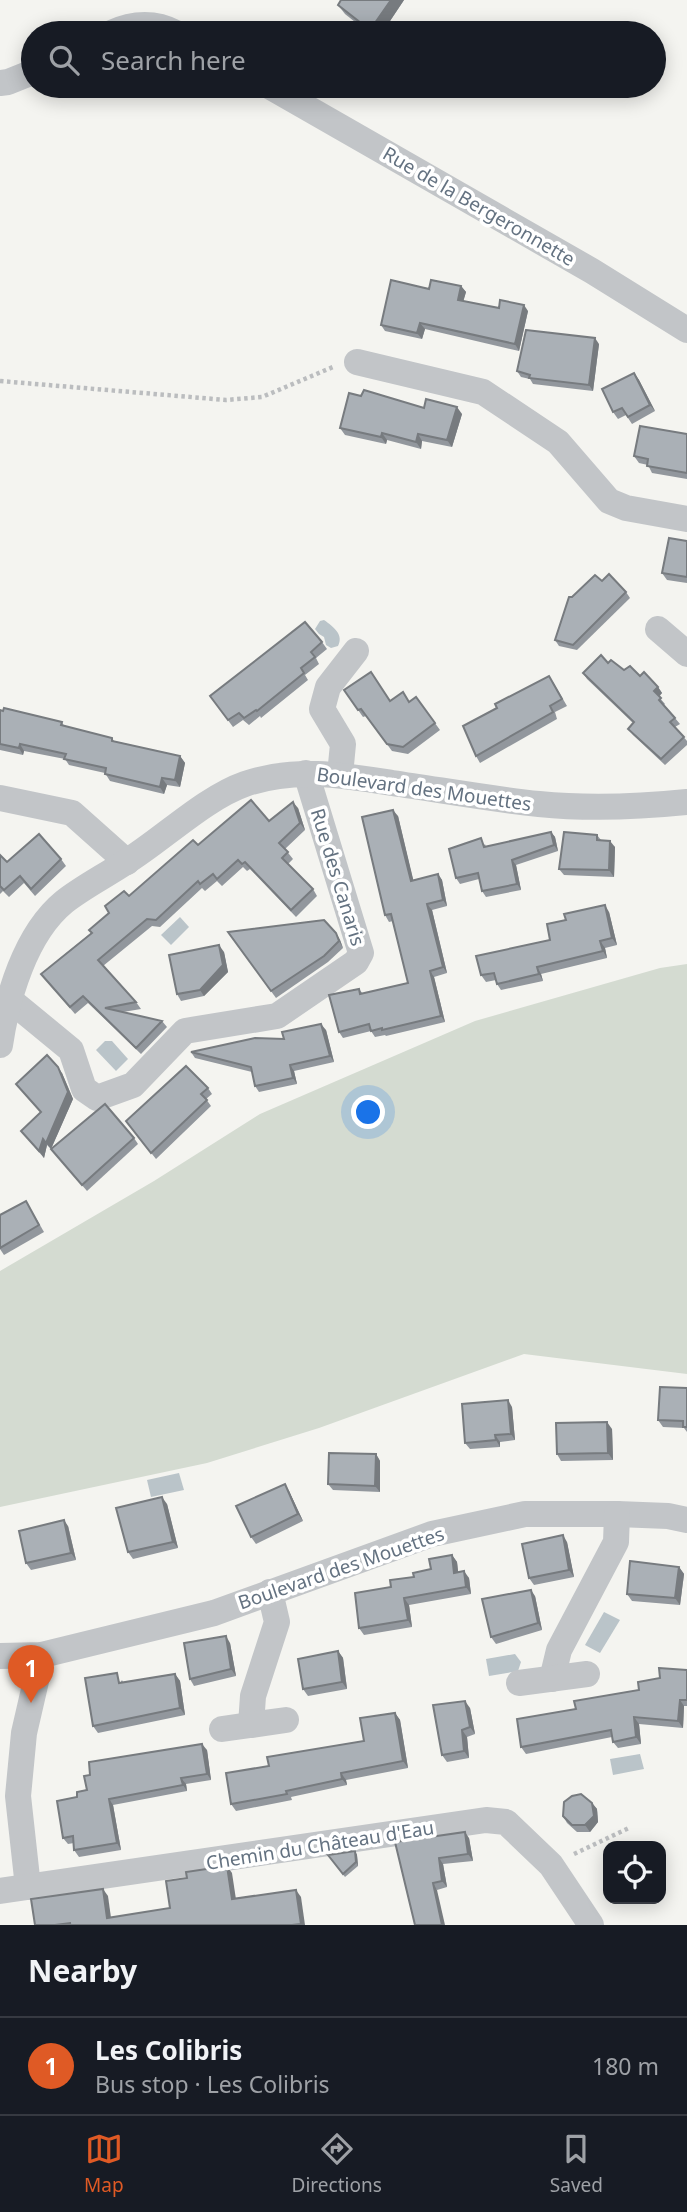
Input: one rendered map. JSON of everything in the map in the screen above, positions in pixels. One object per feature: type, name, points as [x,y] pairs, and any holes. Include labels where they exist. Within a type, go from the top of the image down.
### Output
[{"type":"street","points":[[0,83],[21,77]]},
{"type":"street","name":"Rue de la Bergeronnette","points":[[290,98],[592,271],[687,330]]},
{"type":"street","points":[[357,362],[482,392],[558,442],[609,501],[626,508],[687,519]]},
{"type":"street","points":[[658,629],[687,654]]},
{"type":"street","points":[[340,775],[343,744],[322,709],[328,687],[356,651]]},
{"type":"street","name":"Boulevard des Mouettes","points":[[0,1045],[9,999],[27,955],[48,919],[61,904],[127,862],[212,802],[242,785],[272,776],[306,773],[340,775],[539,804],[635,806],[687,802]]},
{"type":"street","name":"Rue des Canaris","points":[[9,999],[71,1050],[84,1089],[97,1098],[132,1084],[186,1031],[277,1016],[356,962],[361,953],[306,773]]},
{"type":"street","points":[[0,798],[72,813],[127,862]]},
{"type":"street","name":"Boulevard des Mouettes","points":[[0,1656],[41,1655],[214,1613],[432,1534],[525,1514],[617,1514],[668,1516],[687,1520]]},
{"type":"street","points":[[552,1678],[559,1650],[617,1542],[617,1514]]},
{"type":"street","points":[[251,1725],[253,1696],[277,1622],[270,1592]]},
{"type":"street","points":[[28,1887],[18,1796],[24,1733],[41,1655]]},
{"type":"street","points":[[519,1683],[587,1674]]},
{"type":"street","points":[[222,1730],[286,1720]]},
{"type":"street","name":"Chemin du Château d'Eau","points":[[0,1891],[486,1820],[506,1822],[551,1866],[591,1925]]},
{"type":"path","points":[[0,382],[226,400],[262,397],[343,363],[357,362]]},
{"type":"path","points":[[551,1866],[629,1828]]},
{"type":"shaded area","points":[[324,620],[339,635],[338,646],[331,648],[326,645],[324,637],[315,629],[320,621]]},
{"type":"shaded area","points":[[180,917],[189,927],[171,945],[161,935]]},
{"type":"shaded area","points":[[687,964],[687,1374],[524,1354],[319,1428],[207,1463],[0,1507],[0,1271],[154,1181],[260,1114],[475,1021],[660,968]]},
{"type":"shaded area","points":[[105,1041],[112,1041],[128,1059],[116,1071],[96,1050]]},
{"type":"shaded area","points":[[179,1473],[184,1490],[151,1497],[147,1480]]},
{"type":"shaded area","points":[[604,1612],[620,1620],[600,1653],[585,1645]]},
{"type":"shaded area","points":[[515,1654],[521,1662],[518,1671],[489,1676],[486,1659]]},
{"type":"shaded area","points":[[640,1754],[644,1769],[613,1775],[610,1759]]},
{"type":"building","points":[[341,0],[391,0],[376,21],[358,21],[338,5]]},
{"type":"building","points":[[391,280],[429,289],[431,280],[461,286],[458,300],[499,308],[500,300],[524,305],[515,344],[420,323],[417,333],[381,325]]},
{"type":"building","points":[[526,330],[595,338],[589,385],[529,378],[530,375],[517,371]]},
{"type":"building","points":[[634,373],[650,405],[628,417],[622,408],[613,412],[602,389]]},
{"type":"building","points":[[364,390],[424,408],[426,399],[457,407],[447,440],[418,434],[416,442],[382,433],[381,437],[340,428],[349,393],[361,396]]},
{"type":"building","points":[[640,426],[687,434],[687,473],[647,466],[648,459],[634,456]]},
{"type":"building","points":[[669,538],[687,541],[687,577],[662,573]]},
{"type":"building","points":[[609,574],[626,592],[573,645],[555,640],[569,597],[595,575],[602,581]]},
{"type":"building","points":[[305,622],[322,642],[311,652],[315,657],[301,668],[304,673],[257,711],[244,718],[239,713],[228,720],[210,696]]},
{"type":"building","points":[[601,655],[608,663],[611,660],[624,670],[630,666],[640,676],[644,672],[658,687],[654,691],[675,718],[670,722],[684,737],[661,759],[628,729],[634,722],[583,673]]},
{"type":"building","points":[[371,672],[390,701],[403,692],[409,702],[416,697],[435,723],[403,747],[387,744],[344,690]]},
{"type":"building","points":[[549,676],[562,699],[550,706],[553,712],[476,756],[463,726],[497,708],[495,704]]},
{"type":"building","points":[[4,708],[62,722],[61,725],[112,738],[112,741],[180,756],[175,780],[162,778],[160,787],[105,774],[106,768],[64,759],[66,754],[20,744],[19,748],[0,744],[0,710],[3,711]]},
{"type":"building","points":[[251,800],[269,821],[293,802],[300,823],[279,843],[288,852],[282,858],[313,889],[291,910],[245,862],[242,864],[238,860],[217,879],[213,874],[200,884],[198,881],[156,920],[147,919],[98,960],[136,1002],[105,1008],[162,1021],[136,1048],[83,996],[70,1007],[41,974],[92,933],[89,930],[109,913],[105,906],[124,891],[129,896],[193,840],[198,845]]},
{"type":"building","points":[[393,810],[411,881],[438,874],[443,900],[427,904],[443,967],[430,971],[441,1016],[382,1030],[371,1031],[369,1024],[339,1032],[329,995],[359,989],[360,994],[408,983],[391,914],[385,915],[362,817]]},
{"type":"building","points":[[551,832],[554,845],[512,860],[517,884],[482,891],[478,873],[456,878],[449,849],[481,838],[484,847]]},
{"type":"building","points":[[564,832],[597,835],[597,840],[610,841],[609,870],[559,869]]},
{"type":"building","points":[[39,834],[61,859],[31,889],[20,876],[4,890],[0,886],[0,855],[7,862]]},
{"type":"building","points":[[605,905],[612,938],[600,941],[603,951],[537,967],[539,974],[497,984],[494,973],[481,975],[476,956],[550,940],[547,924],[566,920],[564,914]]},
{"type":"building","points":[[324,920],[336,933],[339,941],[324,956],[271,991],[228,932]]},
{"type":"building","points":[[219,945],[223,965],[200,990],[177,994],[169,955]]},
{"type":"building","points":[[321,1024],[330,1056],[290,1065],[293,1078],[255,1086],[251,1067],[191,1052],[255,1038],[284,1039],[282,1032]]},
{"type":"building","points":[[47,1055],[58,1067],[68,1092],[46,1143],[43,1139],[39,1151],[21,1131],[41,1112],[16,1084]]},
{"type":"building","points":[[186,1066],[208,1088],[201,1094],[207,1100],[151,1153],[126,1121]]},
{"type":"building","points":[[105,1104],[134,1138],[82,1185],[51,1149]]},
{"type":"building","points":[[26,1201],[39,1225],[0,1248],[0,1215]]},
{"type":"building","points":[[660,1387],[687,1388],[687,1427],[683,1427],[683,1421],[658,1420]]},
{"type":"building","points":[[508,1400],[511,1434],[495,1435],[496,1440],[465,1443],[462,1404]]},
{"type":"building","points":[[607,1422],[608,1453],[557,1454],[556,1423]]},
{"type":"building","points":[[329,1453],[376,1454],[375,1486],[328,1484]]},
{"type":"building","points":[[285,1484],[298,1514],[251,1537],[236,1506]]},
{"type":"building","points":[[162,1497],[173,1542],[128,1552],[116,1508]]},
{"type":"building","points":[[64,1520],[71,1553],[26,1563],[19,1531]]},
{"type":"building","points":[[563,1535],[569,1570],[529,1578],[522,1544]]},
{"type":"building","points":[[452,1555],[454,1573],[464,1571],[466,1587],[404,1598],[408,1620],[359,1628],[355,1593],[391,1587],[390,1580],[414,1577],[413,1573],[431,1569],[429,1559]]},
{"type":"building","points":[[630,1561],[679,1567],[675,1598],[627,1594]]},
{"type":"building","points":[[531,1590],[538,1623],[491,1637],[482,1599]]},
{"type":"building","points":[[226,1636],[231,1669],[190,1679],[184,1643]]},
{"type":"building","points":[[338,1651],[342,1682],[303,1689],[298,1659]]},
{"type":"building","points":[[659,1668],[687,1670],[687,1700],[680,1700],[678,1721],[634,1717],[636,1737],[613,1742],[611,1730],[521,1747],[517,1719],[576,1709],[574,1701],[639,1690],[638,1682],[660,1678]]},
{"type":"building","points":[[117,1673],[119,1683],[175,1674],[180,1708],[93,1726],[85,1678]]},
{"type":"building","points":[[465,1701],[470,1727],[462,1730],[464,1751],[442,1755],[433,1705]]},
{"type":"building","points":[[395,1713],[403,1761],[341,1773],[342,1779],[286,1791],[287,1794],[231,1804],[226,1773],[269,1766],[267,1757],[364,1741],[360,1718]]},
{"type":"building","points":[[202,1744],[207,1774],[181,1778],[183,1785],[109,1799],[117,1843],[74,1850],[73,1836],[63,1838],[57,1801],[77,1797],[77,1792],[87,1790],[84,1776],[90,1775],[89,1762]]},
{"type":"building","points":[[581,1794],[592,1803],[594,1816],[585,1825],[572,1825],[563,1816],[564,1802]]},
{"type":"building","points":[[465,1832],[468,1854],[439,1858],[442,1881],[433,1883],[442,1925],[415,1925],[395,1842]]},
{"type":"building","points":[[355,1851],[356,1862],[343,1874],[328,1855]]},
{"type":"building","points":[[227,1866],[232,1899],[296,1890],[301,1924],[35,1925],[31,1899],[103,1889],[107,1918],[170,1908],[166,1881],[187,1878],[186,1872]]},
{"type":"place","name":"Les Colibris","points":[[31,1703]]}]
